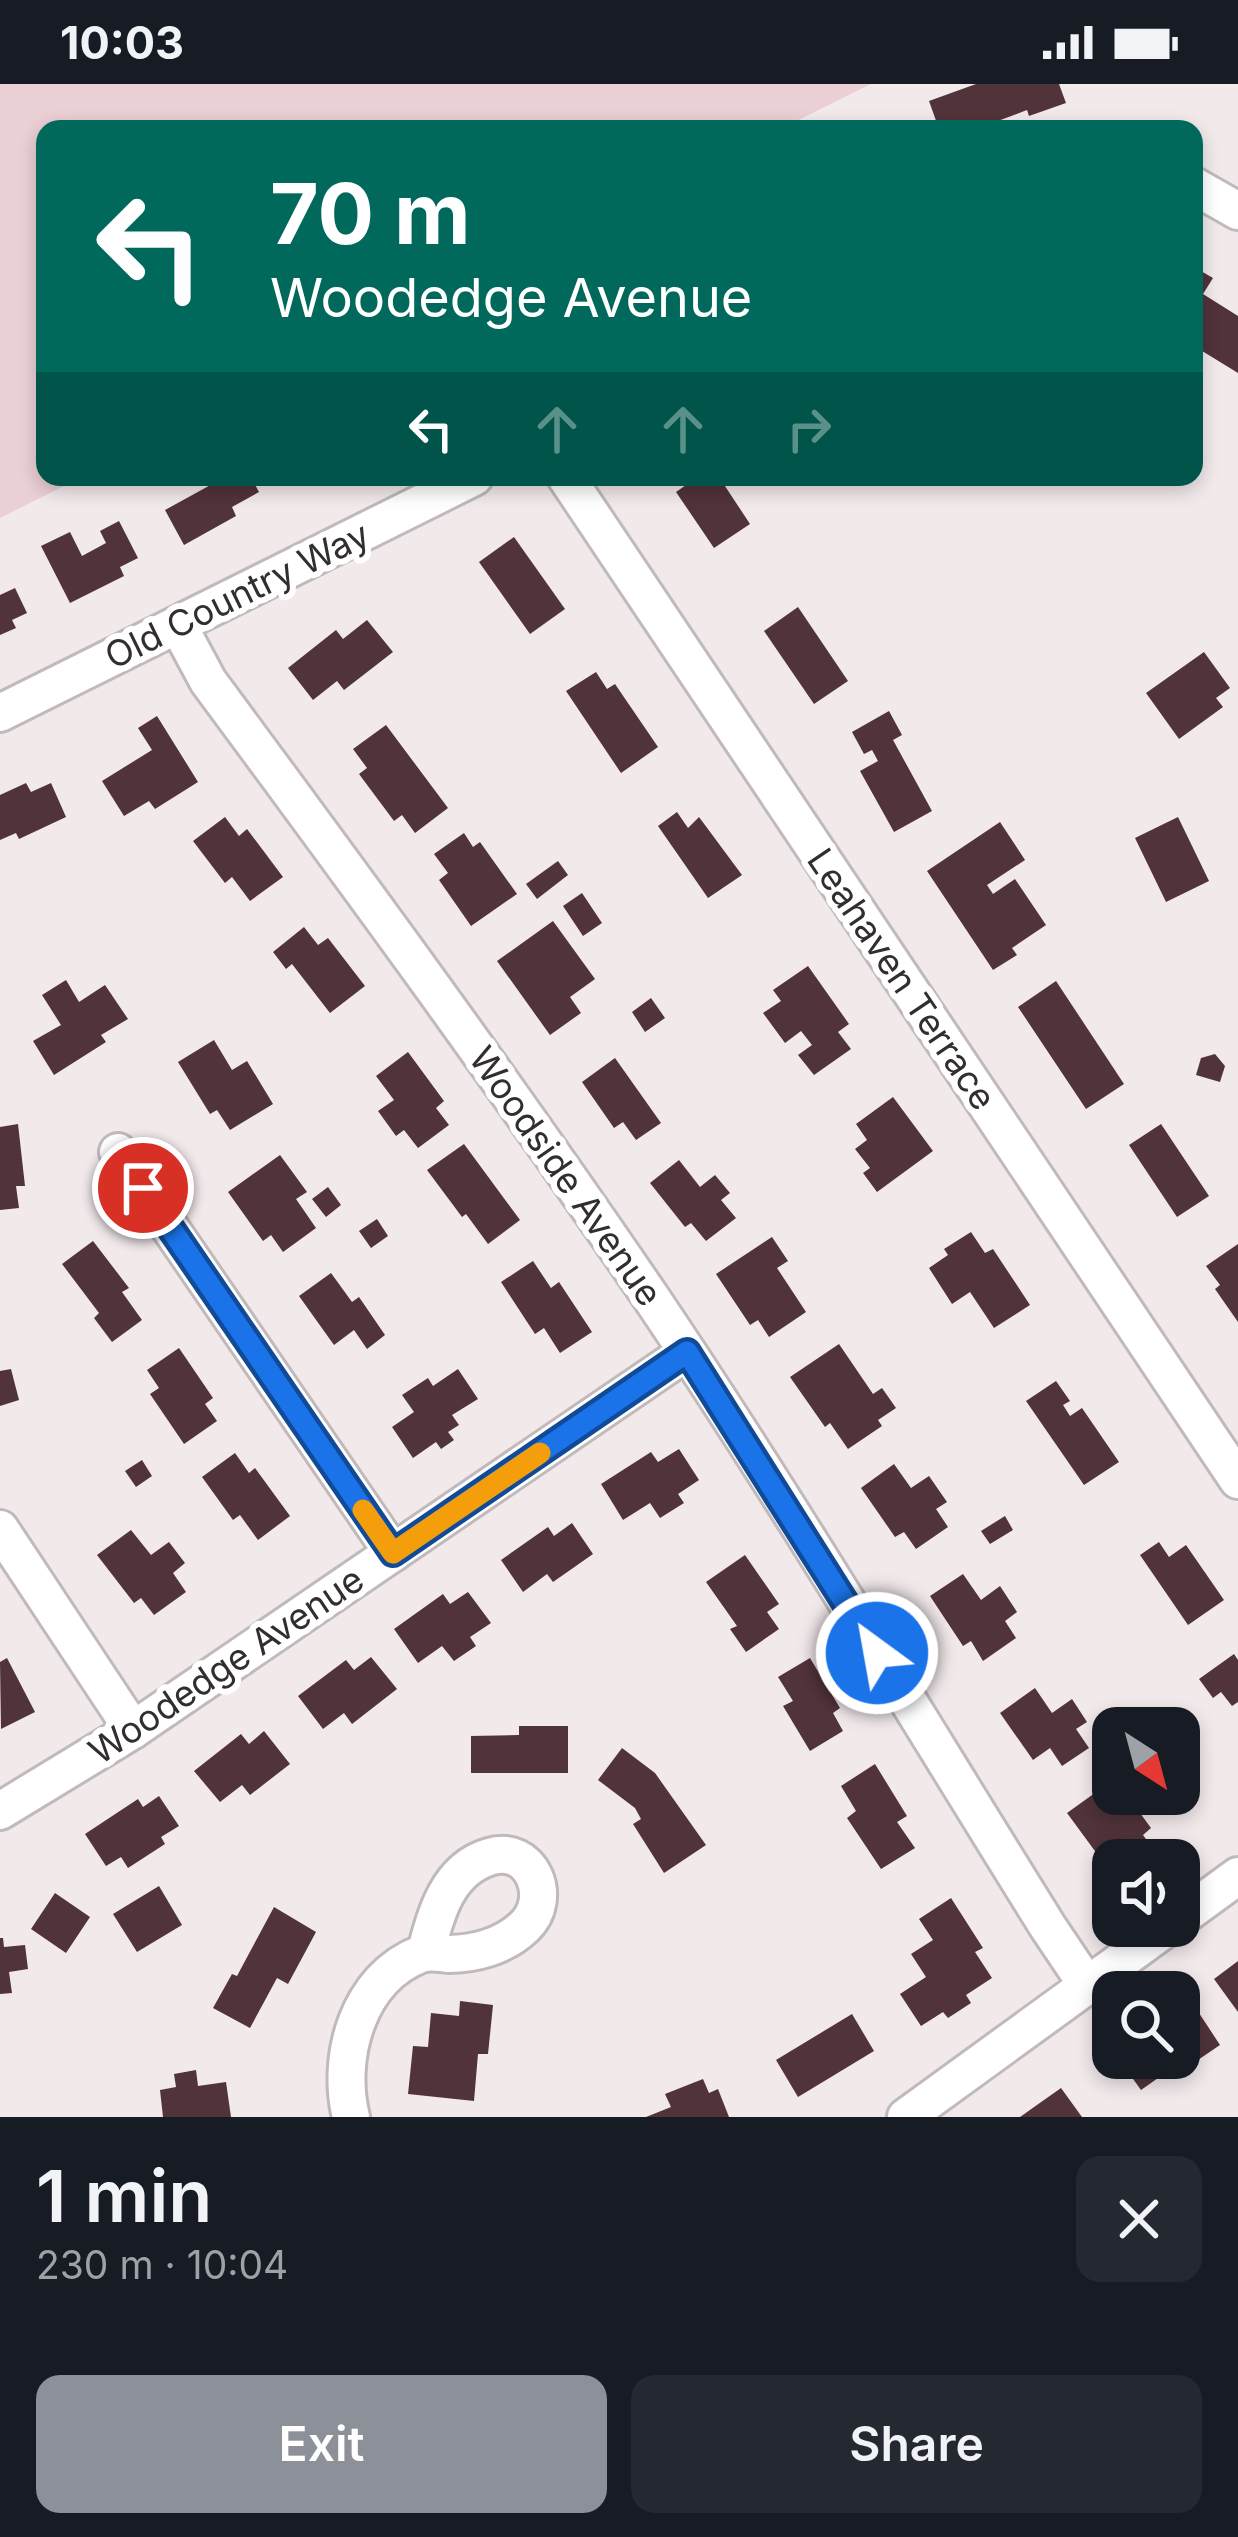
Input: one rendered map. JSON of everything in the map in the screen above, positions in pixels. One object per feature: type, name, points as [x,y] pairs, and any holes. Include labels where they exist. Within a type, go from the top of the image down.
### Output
[{"type":"street","points":[[1203,191],[1238,211]]},
{"type":"street","name":"Old Country Way","points":[[0,713],[456,486]]},
{"type":"street","name":"Leahaven Terrace","points":[[572,486],[1238,1480]]},
{"type":"street","name":"Woodside Avenue","points":[[178,625],[208,681],[484,1056],[687,1352],[1087,1985]]},
{"type":"street","points":[[118,1152],[393,1553]]},
{"type":"street","name":"Woodedge Avenue","points":[[0,1811],[133,1730],[687,1352]]},
{"type":"street","points":[[0,1529],[133,1730]]},
{"type":"street","points":[[1200,1904],[1238,1876]]},
{"type":"street","points":[[906,2117],[1140,1947]]},
{"type":"street","points":[[351,2117],[346,2058],[358,2017],[379,1985],[426,1951]]},
{"type":"shaded area","points":[[0,84],[871,84],[798,120],[36,120],[36,486],[64,486],[0,518]]},
{"type":"building","points":[[976,84],[1059,84],[1066,103],[1000,120],[936,120],[929,101]]},
{"type":"building","points":[[1203,272],[1213,278],[1203,294]]},
{"type":"building","points":[[1203,294],[1238,316],[1238,373],[1203,352]]},
{"type":"building","points":[[209,486],[256,486],[259,492],[232,507],[236,516],[184,545],[165,510]]},
{"type":"building","points":[[685,486],[725,486],[750,524],[714,548],[676,492]]},
{"type":"building","points":[[119,521],[138,558],[120,567],[124,576],[70,603],[41,546],[70,532],[82,556],[106,543],[100,531]]},
{"type":"building","points":[[514,537],[565,609],[530,634],[479,562]]},
{"type":"building","points":[[15,588],[27,613],[12,620],[16,628],[0,635],[0,595]]},
{"type":"building","points":[[798,607],[848,681],[814,704],[764,631]]},
{"type":"building","points":[[367,620],[393,652],[344,690],[337,681],[313,700],[288,668],[336,630],[343,639]]},
{"type":"building","points":[[1204,652],[1230,688],[1216,698],[1223,707],[1179,739],[1146,693]]},
{"type":"building","points":[[596,672],[607,689],[615,684],[658,747],[621,773],[566,691]]},
{"type":"building","points":[[889,711],[902,735],[893,740],[932,811],[894,832],[860,771],[878,761],[872,750],[864,754],[852,732]]},
{"type":"building","points":[[157,716],[198,782],[155,809],[149,801],[124,816],[102,781],[152,750],[138,728]]},
{"type":"building","points":[[386,725],[448,808],[415,833],[402,815],[394,821],[359,774],[367,768],[353,749]]},
{"type":"building","points":[[26,783],[31,792],[51,783],[66,817],[19,839],[16,833],[0,840],[0,795]]},
{"type":"building","points":[[677,812],[688,828],[699,817],[742,875],[708,898],[658,826]]},
{"type":"building","points":[[225,817],[239,836],[247,829],[283,877],[250,901],[232,877],[225,883],[193,841]]},
{"type":"building","points":[[1178,817],[1209,881],[1166,902],[1135,838]]},
{"type":"building","points":[[1000,822],[1025,860],[987,885],[993,894],[1015,879],[1046,925],[1012,948],[1017,955],[993,970],[927,871]]},
{"type":"building","points":[[464,833],[473,847],[480,842],[517,894],[471,926],[439,880],[448,873],[434,854]]},
{"type":"building","points":[[558,861],[568,875],[537,899],[526,884]]},
{"type":"building","points":[[582,893],[602,923],[583,936],[563,906]]},
{"type":"building","points":[[553,921],[595,979],[570,997],[581,1013],[550,1035],[497,961]]},
{"type":"building","points":[[304,927],[318,945],[328,938],[365,986],[330,1013],[292,964],[286,969],[273,952]]},
{"type":"building","points":[[808,966],[849,1024],[838,1032],[851,1049],[814,1075],[798,1055],[812,1045],[801,1031],[785,1043],[763,1013],[781,1001],[773,990]]},
{"type":"building","points":[[66,980],[79,1002],[105,985],[128,1019],[101,1035],[106,1042],[54,1075],[33,1041],[61,1025],[42,995]]},
{"type":"building","points":[[1056,981],[1124,1084],[1086,1109],[1018,1007]]},
{"type":"building","points":[[651,998],[665,1018],[645,1032],[632,1012]]},
{"type":"building","points":[[214,1040],[232,1070],[247,1061],[273,1104],[230,1130],[217,1110],[210,1114],[178,1062]]},
{"type":"building","points":[[408,1052],[444,1101],[436,1108],[449,1125],[418,1148],[404,1130],[396,1136],[378,1111],[394,1100],[376,1076]]},
{"type":"building","points":[[1215,1054],[1225,1066],[1220,1082],[1196,1075],[1201,1058]]},
{"type":"building","points":[[615,1058],[661,1123],[636,1140],[623,1122],[614,1128],[582,1082]]},
{"type":"building","points":[[893,1097],[933,1151],[877,1192],[863,1173],[870,1168],[855,1149],[867,1140],[856,1124]]},
{"type":"building","points":[[18,1124],[25,1186],[16,1186],[19,1208],[0,1210],[0,1127]]},
{"type":"building","points":[[1161,1124],[1209,1196],[1177,1217],[1129,1145]]},
{"type":"building","points":[[464,1144],[520,1220],[488,1244],[427,1170]]},
{"type":"building","points":[[280,1155],[307,1192],[296,1199],[316,1228],[283,1252],[271,1235],[263,1241],[228,1192]]},
{"type":"building","points":[[679,1160],[700,1187],[715,1175],[730,1193],[721,1200],[736,1218],[706,1241],[691,1223],[685,1227],[650,1183]]},
{"type":"building","points":[[328,1187],[341,1205],[326,1217],[312,1199]]},
{"type":"building","points":[[377,1219],[388,1236],[371,1248],[359,1231]]},
{"type":"building","points":[[971,1232],[985,1253],[993,1249],[1030,1305],[994,1328],[970,1292],[952,1304],[929,1268],[948,1255],[944,1249]]},
{"type":"building","points":[[772,1237],[788,1261],[777,1268],[806,1312],[769,1337],[758,1320],[750,1325],[716,1274]]},
{"type":"building","points":[[93,1241],[129,1288],[122,1292],[142,1320],[112,1342],[94,1318],[99,1313],[62,1264]]},
{"type":"building","points":[[1238,1244],[1238,1322],[1206,1266]]},
{"type":"building","points":[[533,1261],[551,1288],[559,1282],[592,1332],[560,1353],[544,1328],[535,1334],[501,1282]]},
{"type":"building","points":[[331,1273],[352,1302],[359,1297],[385,1335],[367,1349],[354,1330],[334,1345],[299,1296]]},
{"type":"building","points":[[839,1344],[873,1394],[882,1388],[896,1408],[878,1420],[882,1426],[848,1449],[830,1423],[825,1427],[790,1377]]},
{"type":"building","points":[[179,1348],[213,1398],[205,1404],[217,1421],[184,1444],[150,1394],[159,1388],[147,1370]]},
{"type":"building","points":[[11,1369],[19,1400],[0,1406],[0,1371]]},
{"type":"building","points":[[458,1369],[478,1399],[452,1415],[459,1425],[448,1432],[454,1440],[441,1449],[436,1442],[413,1458],[392,1427],[414,1412],[402,1395],[428,1378],[433,1386]]},
{"type":"building","points":[[1056,1381],[1070,1401],[1063,1405],[1070,1416],[1082,1408],[1119,1462],[1084,1485],[1026,1401]]},
{"type":"building","points":[[679,1449],[699,1480],[678,1494],[684,1503],[660,1518],[650,1503],[623,1520],[601,1484],[651,1452],[658,1462]]},
{"type":"building","points":[[235,1453],[249,1473],[255,1468],[290,1516],[258,1540],[240,1515],[233,1520],[202,1477]]},
{"type":"building","points":[[142,1460],[152,1476],[136,1487],[125,1471]]},
{"type":"building","points":[[894,1464],[911,1488],[929,1476],[947,1502],[936,1509],[948,1527],[916,1549],[904,1532],[895,1537],[861,1488]]},
{"type":"building","points":[[1005,1516],[1013,1530],[990,1544],[981,1531]]},
{"type":"building","points":[[572,1523],[593,1554],[553,1582],[547,1574],[523,1592],[501,1560],[548,1527],[554,1536]]},
{"type":"building","points":[[131,1530],[151,1555],[169,1542],[185,1563],[173,1573],[186,1592],[154,1615],[141,1598],[134,1603],[97,1555]]},
{"type":"building","points":[[1159,1542],[1169,1557],[1186,1545],[1224,1600],[1188,1625],[1140,1555]]},
{"type":"building","points":[[745,1555],[779,1604],[767,1612],[779,1629],[746,1652],[730,1629],[737,1626],[706,1582]]},
{"type":"building","points":[[963,1574],[981,1600],[1000,1586],[1017,1612],[1005,1621],[1016,1638],[983,1661],[971,1641],[963,1646],[930,1596]]},
{"type":"building","points":[[468,1592],[491,1623],[470,1637],[476,1646],[454,1661],[442,1646],[418,1663],[394,1629],[443,1594],[450,1604]]},
{"type":"building","points":[[1234,1654],[1238,1702],[1232,1706],[1221,1692],[1213,1698],[1199,1679]]},
{"type":"building","points":[[371,1657],[397,1689],[352,1724],[344,1713],[323,1729],[298,1696],[346,1660],[354,1670]]},
{"type":"building","points":[[7,1658],[35,1712],[1,1729],[0,1662]]},
{"type":"building","points":[[810,1658],[840,1708],[833,1713],[843,1731],[810,1751],[783,1706],[793,1701],[778,1677]]},
{"type":"building","points":[[1035,1688],[1052,1713],[1072,1699],[1087,1722],[1076,1729],[1089,1748],[1062,1766],[1050,1748],[1033,1760],[1000,1713]]},
{"type":"building","points":[[519,1726],[568,1726],[568,1773],[471,1773],[471,1736],[519,1735]]},
{"type":"building","points":[[264,1731],[290,1764],[250,1795],[242,1785],[220,1802],[194,1771],[241,1734],[249,1744]]},
{"type":"building","points":[[622,1748],[655,1773],[706,1845],[664,1873],[633,1824],[641,1819],[635,1808],[598,1780]]},
{"type":"building","points":[[875,1764],[907,1816],[897,1822],[915,1848],[881,1869],[847,1818],[856,1811],[841,1786]]},
{"type":"building","points":[[1092,1795],[1092,1815],[1141,1815],[1151,1828],[1143,1835],[1146,1839],[1092,1839],[1092,1847],[1067,1813]]},
{"type":"building","points":[[159,1796],[179,1826],[161,1837],[165,1844],[128,1868],[121,1857],[106,1866],[85,1834],[138,1799],[143,1807]]},
{"type":"building","points":[[159,1886],[182,1925],[137,1952],[113,1914]]},
{"type":"building","points":[[55,1893],[90,1917],[66,1953],[31,1929]]},
{"type":"building","points":[[951,1898],[983,1948],[975,1952],[992,1978],[966,1995],[971,2003],[948,2018],[943,2012],[921,2026],[900,1994],[926,1977],[911,1954],[933,1940],[919,1919]]},
{"type":"building","points":[[274,1907],[316,1932],[288,1984],[277,1978],[250,2028],[213,2008],[232,1974],[237,1976]]},
{"type":"building","points":[[0,1938],[4,1947],[25,1945],[28,1969],[9,1972],[12,1993],[0,1994]]},
{"type":"building","points":[[1238,1961],[1238,2012],[1214,1979]]},
{"type":"building","points":[[460,2001],[493,2005],[488,2054],[478,2054],[474,2101],[408,2094],[413,2046],[428,2047],[431,2013],[459,2016]]},
{"type":"building","points":[[852,2014],[874,2051],[798,2097],[776,2060]]},
{"type":"building","points":[[1200,2015],[1220,2045],[1200,2059]]},
{"type":"building","points":[[196,2070],[198,2086],[226,2082],[231,2117],[163,2117],[160,2090],[176,2087],[174,2074]]},
{"type":"building","points":[[703,2079],[709,2093],[718,2089],[729,2117],[646,2117],[671,2107],[665,2094]]},
{"type":"building","points":[[1133,2079],[1157,2079],[1141,2090]]},
{"type":"building","points":[[1061,2088],[1082,2117],[1020,2117]]},
{"type":"slow traffic","points":[[363,1510],[393,1553],[540,1453]]},
{"type":"route","points":[[143,1188],[393,1553],[687,1352],[877,1653]]}]
